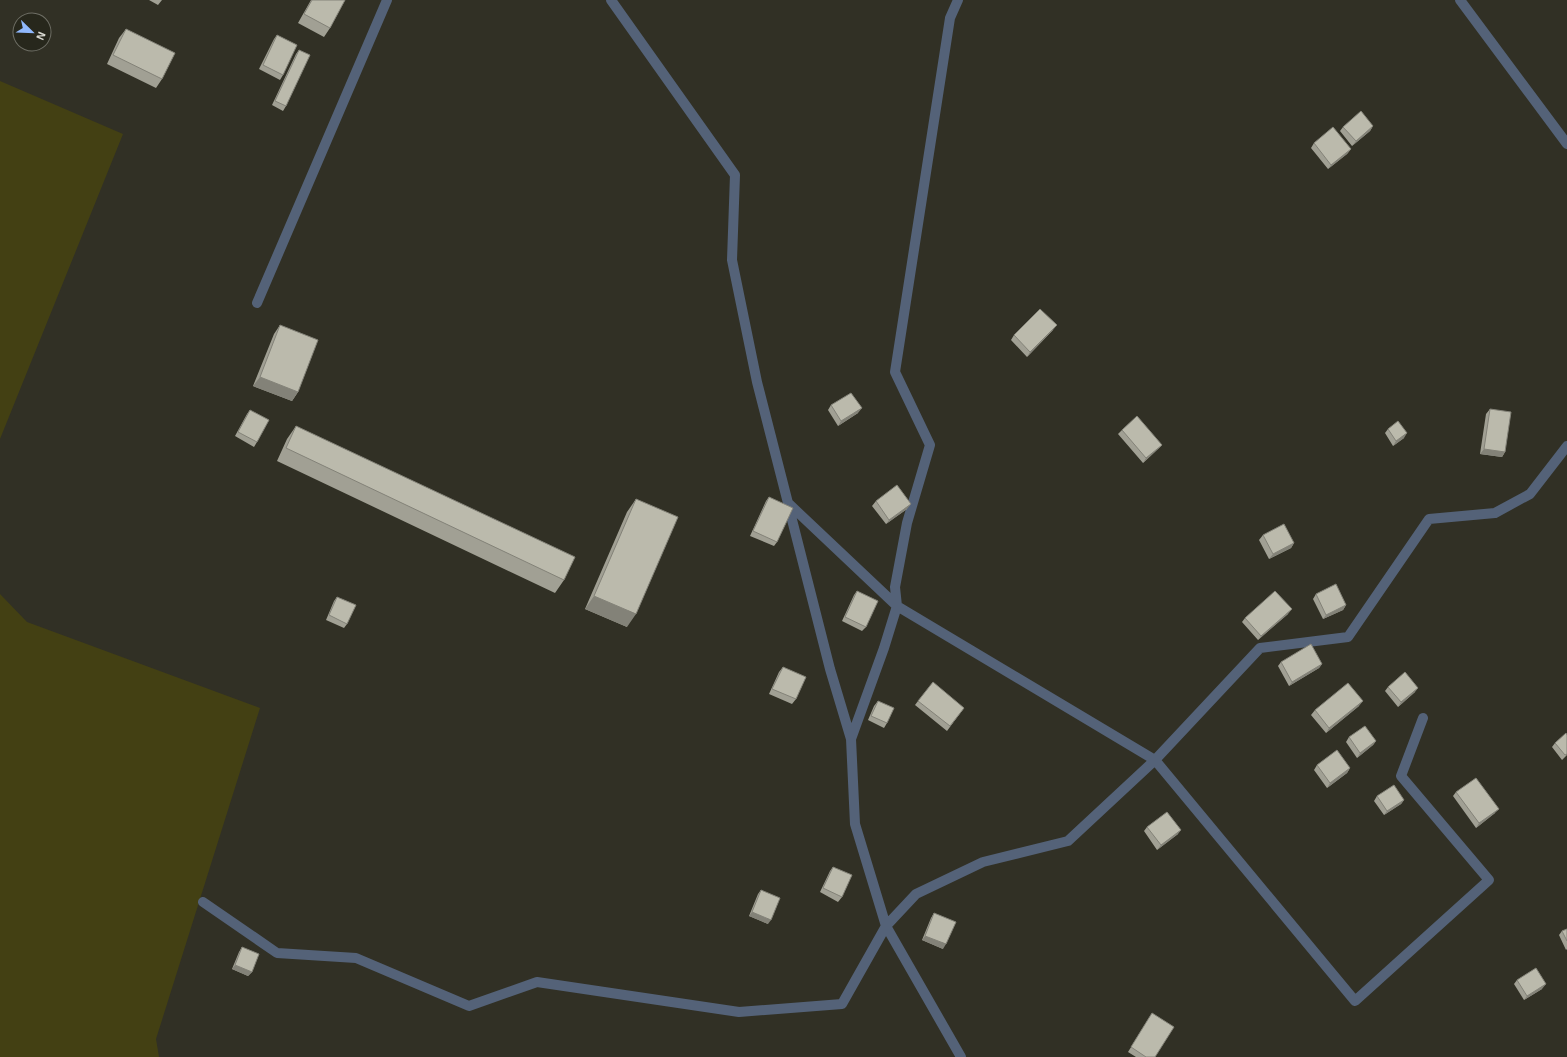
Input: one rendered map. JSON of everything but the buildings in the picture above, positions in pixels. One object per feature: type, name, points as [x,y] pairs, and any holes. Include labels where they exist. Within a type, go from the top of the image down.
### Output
[{"type":"street","points":[[258,303],[388,0]]},
{"type":"street","points":[[611,0],[735,175],[732,260],[757,382],[830,668],[851,739],[855,824],[886,926],[961,1057]]},
{"type":"street","points":[[851,739],[884,648],[897,606],[895,587],[907,523],[930,445],[895,372],[950,18],[958,0]]},
{"type":"street","points":[[1460,0],[1567,144]]},
{"type":"street","points":[[203,902],[277,954],[356,958],[469,1006],[538,982],[738,1012],[842,1004],[886,926],[916,894],[982,862],[1068,841],[1155,760],[1260,648],[1348,637],[1429,519],[1495,513],[1530,494],[1567,446]]},
{"type":"street","points":[[788,503],[897,606],[1155,760],[1355,1000],[1489,880],[1401,776],[1423,718]]},
{"type":"shaded area","points":[[0,81],[123,134],[0,439]]},
{"type":"shaded area","points":[[0,594],[27,622],[260,708],[156,1039],[159,1057],[0,1057]]}]
